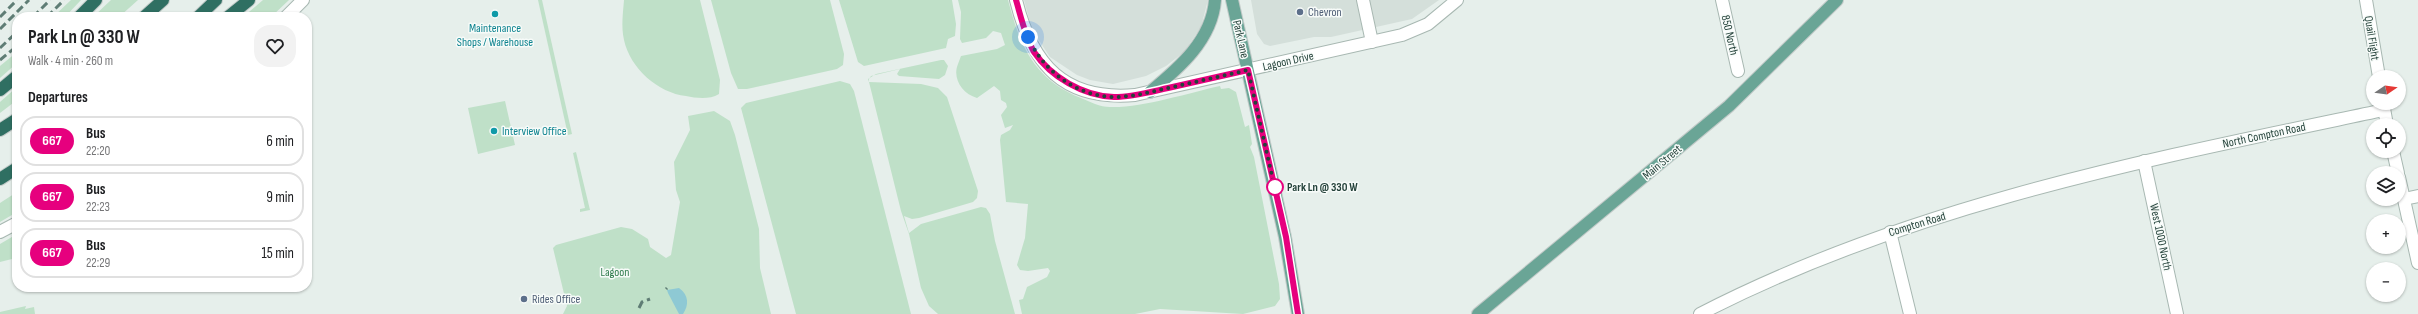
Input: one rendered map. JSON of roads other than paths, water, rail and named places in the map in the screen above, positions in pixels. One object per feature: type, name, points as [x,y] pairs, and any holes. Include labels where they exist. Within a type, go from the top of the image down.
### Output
[{"type":"highway","points":[[84,12],[96,0]]},
{"type":"highway","points":[[150,12],[163,0]]},
{"type":"highway","points":[[203,12],[216,0]]},
{"type":"highway","points":[[234,12],[248,0]]},
{"type":"highway","points":[[0,90],[12,80]]},
{"type":"highway","points":[[0,130],[12,122]]},
{"type":"highway","points":[[0,179],[12,172]]},
{"type":"main road","points":[[1150,92],[1182,65],[1199,43],[1211,20],[1215,0]]},
{"type":"main road","name":"Park Lane","points":[[1232,0],[1286,237],[1298,314]]},
{"type":"main road","name":"Main Street","points":[[1478,314],[1729,106],[1837,0]]},
{"type":"street","points":[[291,12],[303,0]]},
{"type":"street","name":"Lagoon Drive","points":[[1016,0],[1022,23],[1034,52],[1053,74],[1073,86],[1094,94],[1113,97],[1150,92],[1415,31],[1439,17],[1457,0]]},
{"type":"street","points":[[1363,0],[1372,42]]},
{"type":"street","name":"850 North","points":[[1722,0],[1738,71]]},
{"type":"street","name":"Quail Flight","points":[[2366,0],[2378,70]]},
{"type":"street","name":"North Compton Road","points":[[2144,161],[2367,110]]},
{"type":"street","name":"Compton Road","points":[[1700,314],[1774,278],[1890,232],[2034,189],[2144,161]]},
{"type":"street","name":"West 1000 North","points":[[2144,161],[2177,314]]},
{"type":"street","points":[[2406,199],[2418,196]]},
{"type":"street","points":[[2406,206],[2418,263]]},
{"type":"street","points":[[0,232],[12,226]]},
{"type":"street","points":[[1890,232],[1910,314]]},
{"type":"water","points":[[679,288],[685,294],[687,300],[683,314],[679,314],[667,290]]},
{"type":"railway","points":[[0,17],[17,0]]},
{"type":"railway","points":[[17,12],[29,0]]},
{"type":"railway","points":[[38,12],[50,0]]},
{"type":"railway","points":[[52,12],[64,0]]},
{"type":"railway","points":[[0,29],[12,17]]},
{"type":"railway","points":[[0,48],[12,37]]},
{"type":"railway","points":[[0,60],[12,50]]},
{"type":"railway","points":[[639,308],[642,302],[650,299]]},
{"type":"place","name":"Chevron","points":[[1300,12]]},
{"type":"place","name":"Maintenance Shops / Warehouse","points":[[495,14]]},
{"type":"place","name":"Interview Office","points":[[494,131]]},
{"type":"place","name":"Park Ln @ 330 W","points":[[1275,187]]},
{"type":"place","name":"Rides Office","points":[[524,299]]},
{"type":"park label","name":"Lagoon","points":[[615,272]]}]
